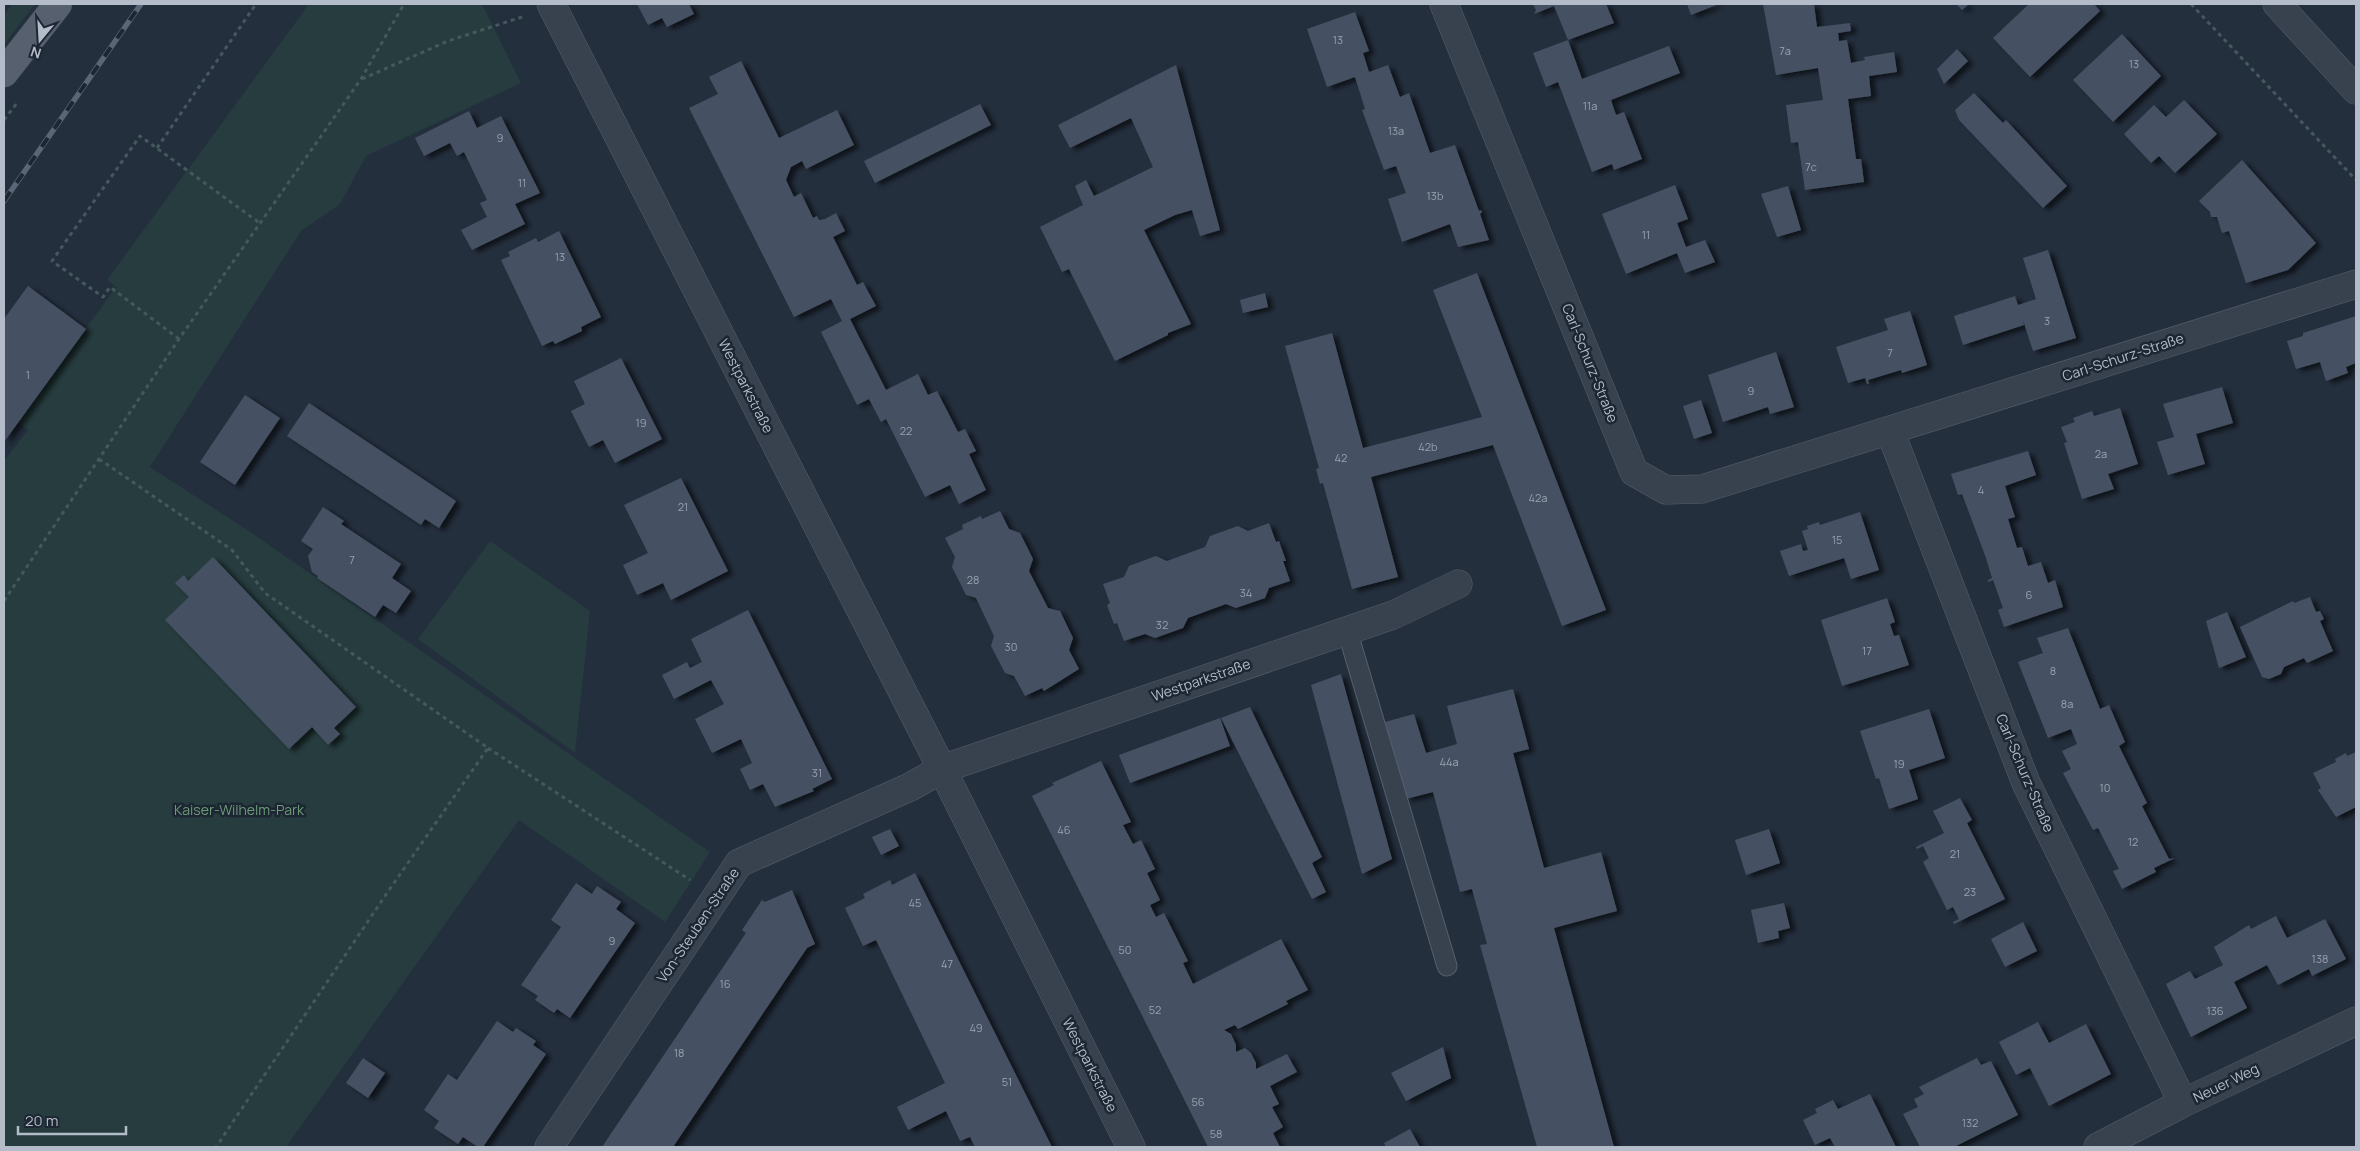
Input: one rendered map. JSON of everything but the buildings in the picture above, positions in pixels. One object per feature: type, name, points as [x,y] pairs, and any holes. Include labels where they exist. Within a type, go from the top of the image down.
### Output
[{"type":"main road","points":[[4,73],[58,4]]},
{"type":"street","name":"Carl-Schurz-Straße","points":[[1444,4],[1634,472],[1666,490],[1702,489],[2356,284]]},
{"type":"street","points":[[2277,4],[2356,90]]},
{"type":"street","name":"Westparkstraße","points":[[541,8],[942,769],[1131,1147]]},
{"type":"street","name":"Carl-Schurz-Straße","points":[[1890,431],[2026,784],[2183,1103]]},
{"type":"street","name":"Westparkstraße","points":[[942,769],[1393,615],[1458,584]]},
{"type":"street","name":"Von-Steuben-Straße","points":[[549,1147],[739,863],[910,787],[942,769]]},
{"type":"street","name":"Neuer Weg","points":[[2098,1147],[2183,1103],[2356,1021]]},
{"type":"lane","points":[[1347,630],[1447,966]]},
{"type":"path","points":[[157,148],[256,4]]},
{"type":"path","points":[[4,601],[179,339],[361,79],[404,4]]},
{"type":"path","points":[[2191,4],[2356,180]]},
{"type":"path","points":[[361,79],[448,41],[541,8]]},
{"type":"path","points":[[179,339],[110,287],[103,297],[52,261],[140,136],[261,224]]},
{"type":"path","points":[[99,459],[232,550],[265,593],[488,748],[716,897]]},
{"type":"path","points":[[216,1147],[387,893],[488,748]]},
{"type":"green space","points":[[12,4],[35,4],[4,45],[4,15]]},
{"type":"green space","name":"Kaiser-Wilhelm-Park","points":[[309,4],[482,4],[521,83],[366,156],[340,204],[301,231],[150,467],[249,531],[710,852],[665,922],[519,820],[286,1147],[4,1147],[4,461],[28,430],[18,422],[116,287],[107,280]]},
{"type":"green space","points":[[490,541],[590,611],[575,753],[418,639]]},
{"type":"railway","points":[[4,201],[141,4]]}]
